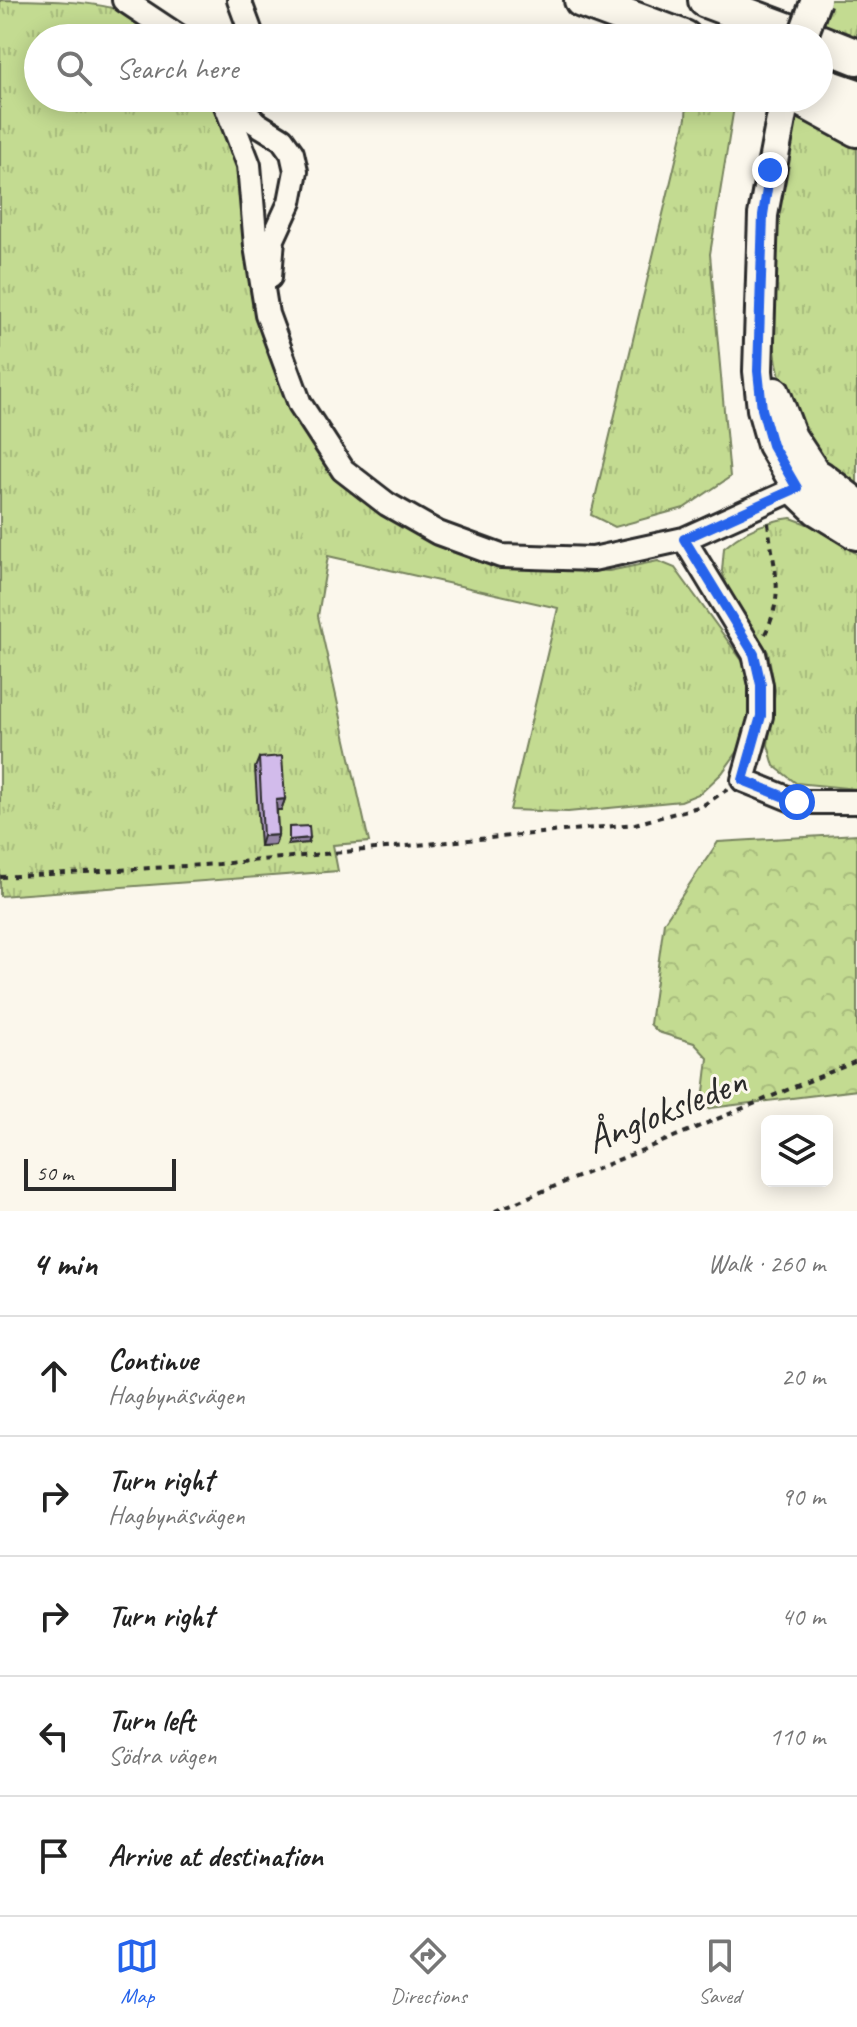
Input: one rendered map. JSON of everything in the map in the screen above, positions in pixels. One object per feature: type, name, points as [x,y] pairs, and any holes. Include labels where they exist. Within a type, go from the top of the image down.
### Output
[{"type":"highway","points":[[582,0],[646,24]]},
{"type":"highway","points":[[706,0],[769,24]]},
{"type":"highway","points":[[833,48],[857,57]]},
{"type":"highway","points":[[833,89],[857,97]]},
{"type":"highway","points":[[826,112],[857,129]]},
{"type":"highway","points":[[808,483],[857,507]]},
{"type":"highway","points":[[808,483],[818,508],[857,532]]},
{"type":"main road","points":[[809,24],[816,0]]},
{"type":"main road","points":[[782,112],[763,215],[758,371],[762,409],[772,445],[808,483]]},
{"type":"street","points":[[124,0],[161,24]]},
{"type":"street","points":[[239,0],[248,24]]},
{"type":"street","points":[[228,112],[249,165]]},
{"type":"street","points":[[245,112],[282,139],[292,153],[296,171],[290,202],[273,239],[267,314]]},
{"type":"street","points":[[258,112],[249,165],[256,246],[267,314],[300,404],[343,470],[387,504],[438,533],[501,556],[593,559],[684,539],[808,483]]},
{"type":"street","points":[[684,539],[754,654],[761,685],[761,716],[743,780],[797,802],[857,802]]},
{"type":"path","points":[[0,877],[219,864],[635,824],[702,806],[743,780]]},
{"type":"path","name":"Ångloksleden","points":[[495,1211],[857,1061]]},
{"type":"green space","points":[[0,0],[100,5],[132,15],[145,24],[24,24],[24,112],[220,112],[242,166],[258,316],[288,409],[336,473],[381,513],[434,544],[500,567],[609,571],[658,561],[675,568],[746,666],[753,690],[749,720],[738,751],[722,773],[701,793],[681,801],[568,812],[510,810],[558,608],[328,556],[318,616],[369,842],[333,845],[338,871],[0,896]]},
{"type":"green space","points":[[830,0],[857,0],[857,41],[833,32],[833,24],[819,24]]},
{"type":"green space","points":[[686,112],[733,112],[710,254],[730,477],[684,508],[615,527],[591,515]]},
{"type":"green space","points":[[794,117],[857,146],[857,495],[828,472],[810,447],[790,410],[778,371],[772,286],[780,199]]},
{"type":"green space","points":[[791,518],[815,527],[857,554],[857,789],[796,783],[774,766],[768,745],[775,690],[768,652],[728,589],[722,571],[724,548],[731,542],[764,525]]},
{"type":"green space","points":[[857,834],[857,1090],[702,1109],[708,1058],[694,1043],[658,1032],[650,1024],[664,922],[718,842]]},
{"type":"building","points":[[282,756],[285,799],[276,800],[278,835],[263,836],[259,758]]},
{"type":"building","points":[[309,826],[310,838],[289,840],[289,827]]},
{"type":"route","points":[[770,170],[763,215],[758,371],[762,409],[772,445],[797,488],[684,539],[754,654],[761,685],[761,716],[743,780],[797,802]]}]
